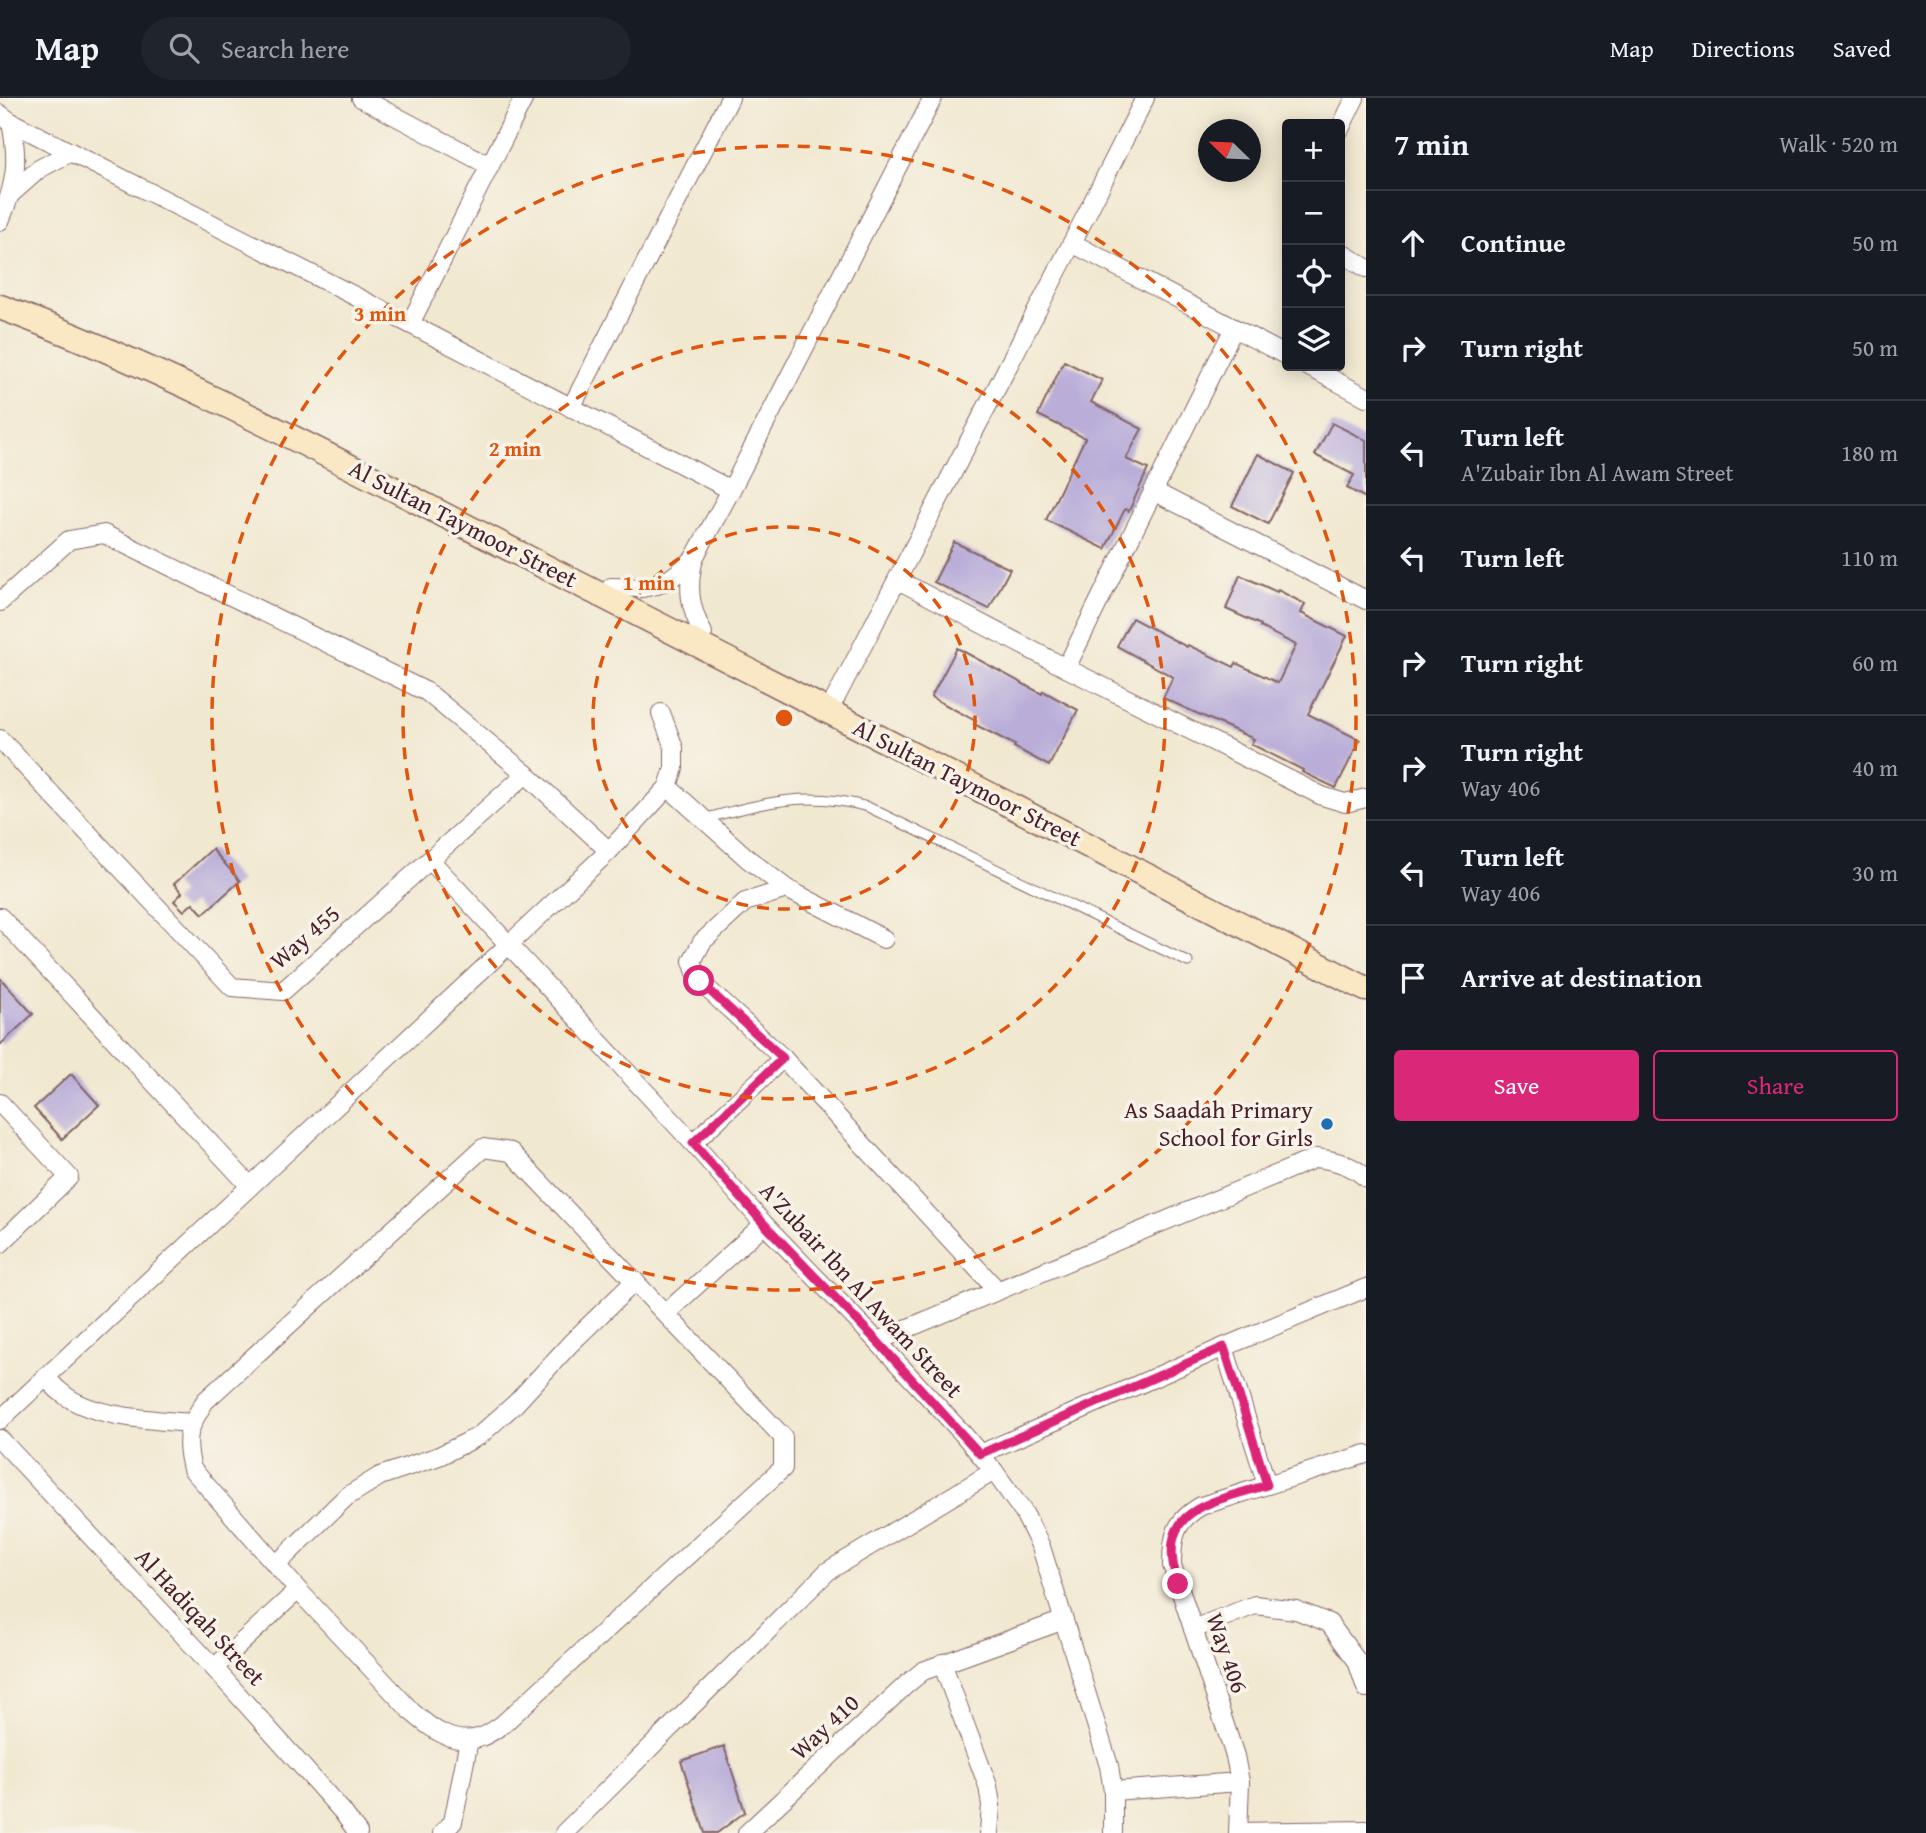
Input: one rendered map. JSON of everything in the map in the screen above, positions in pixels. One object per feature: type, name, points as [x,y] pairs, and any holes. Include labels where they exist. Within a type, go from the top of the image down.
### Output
[{"type":"main road","name":"Al Sultan Taymoor Street","points":[[0,294],[106,335],[318,435],[611,587],[835,699],[1366,975]]},
{"type":"main road","name":"Al Sultan Taymoor Street","points":[[0,307],[109,350],[220,401],[759,675],[1366,989]]},
{"type":"street","points":[[360,98],[490,166]]},
{"type":"street","points":[[410,324],[524,98]]},
{"type":"street","points":[[571,408],[730,98]]},
{"type":"street","points":[[703,633],[695,619],[690,597],[690,574],[694,558],[933,98]]},
{"type":"street","points":[[835,699],[1145,98]]},
{"type":"street","points":[[1345,119],[1355,98]]},
{"type":"street","points":[[5,118],[731,490]]},
{"type":"street","points":[[0,221],[12,193],[16,158],[5,118]]},
{"type":"street","points":[[12,193],[39,169],[71,152]]},
{"type":"street","points":[[1072,243],[1282,353]]},
{"type":"street","points":[[1345,256],[1366,268]]},
{"type":"street","points":[[1066,668],[1234,328]]},
{"type":"street","points":[[1317,371],[1366,397]]},
{"type":"street","points":[[1153,491],[1366,600]]},
{"type":"street","points":[[0,602],[69,540],[104,534],[427,692],[526,774],[609,851]]},
{"type":"street","points":[[611,587],[642,589],[657,585],[671,578],[694,558]]},
{"type":"street","points":[[898,580],[1066,668],[1322,796],[1345,803],[1366,798]]},
{"type":"street","points":[[0,1420],[609,851],[668,787],[674,768],[674,748],[661,713]]},
{"type":"street","name":"Way 455","points":[[0,739],[232,987],[283,991],[526,774]]},
{"type":"street","points":[[668,787],[748,859],[787,889],[884,939]]},
{"type":"street","name":"A'Zubair Ibn Al Awam Street","points":[[430,860],[693,1143],[764,1224],[877,1341],[980,1454],[1024,1513],[1041,1548],[1109,1766],[1113,1791],[1113,1833]]},
{"type":"street","points":[[787,889],[745,902],[702,942],[692,961],[699,981],[783,1058],[998,1291]]},
{"type":"street","points":[[0,917],[250,1186]]},
{"type":"street","points":[[693,1143],[783,1058]]},
{"type":"street","points":[[0,1103],[69,1177],[0,1244]]},
{"type":"street","points":[[483,1148],[512,1152],[666,1313],[783,1437],[783,1468],[503,1724],[481,1738],[469,1740],[443,1735],[428,1727],[298,1590],[192,1469],[186,1447],[191,1423],[205,1401],[483,1148]]},
{"type":"street","points":[[877,1341],[1316,1157],[1344,1164],[1366,1178]]},
{"type":"street","points":[[666,1313],[764,1224]]},
{"type":"street","points":[[276,1565],[346,1497],[380,1476],[439,1456],[479,1436],[516,1404],[570,1344],[635,1281]]},
{"type":"street","points":[[980,1454],[1366,1288]]},
{"type":"street","points":[[1224,1347],[1267,1485]]},
{"type":"street","points":[[46,1377],[63,1395],[88,1407],[133,1418],[191,1423]]},
{"type":"street","name":"Al Hadiqah Street","points":[[0,1439],[214,1668],[342,1811],[358,1833]]},
{"type":"street","name":"Way 406","points":[[1238,1833],[1240,1782],[1236,1756],[1172,1565],[1172,1546],[1176,1530],[1187,1515],[1201,1506],[1366,1454]]},
{"type":"street","points":[[564,1833],[828,1571],[994,1471]]},
{"type":"street","points":[[214,1668],[298,1590]]},
{"type":"street","points":[[1193,1629],[1255,1605],[1296,1610],[1329,1623],[1357,1661],[1366,1688]]},
{"type":"street","name":"Way 410","points":[[747,1833],[923,1671],[1064,1620]]},
{"type":"street","points":[[942,1663],[988,1786],[989,1833]]},
{"type":"street","points":[[453,1829],[469,1740]]},
{"type":"street","points":[[1113,1791],[1240,1782]]},
{"type":"street","points":[[1238,1833],[1366,1830]]},
{"type":"lane","points":[[704,819],[756,804],[796,799],[832,799],[868,807],[1188,962]]},
{"type":"building","points":[[1064,361],[1102,380],[1091,402],[1142,429],[1126,459],[1148,469],[1129,511],[1125,509],[1105,549],[1046,520],[1085,438],[1038,415]]},
{"type":"building","points":[[1332,423],[1366,440],[1366,498],[1347,488],[1354,475],[1315,455]]},
{"type":"building","points":[[1258,454],[1294,473],[1268,524],[1232,506]]},
{"type":"building","points":[[954,542],[1010,569],[989,609],[934,582]]},
{"type":"building","points":[[1240,575],[1305,604],[1301,613],[1347,636],[1308,714],[1360,740],[1336,788],[1251,744],[1254,739],[1163,698],[1173,677],[1117,646],[1132,618],[1187,647],[1188,645],[1234,667],[1236,663],[1278,683],[1296,645],[1226,609]]},
{"type":"building","points":[[957,648],[1042,694],[1043,691],[1078,710],[1049,766],[931,697]]},
{"type":"building","points":[[212,849],[240,881],[203,914],[193,903],[184,911],[174,901],[182,893],[174,884]]},
{"type":"building","points":[[0,978],[33,1014],[0,1045]]},
{"type":"building","points":[[71,1074],[99,1105],[62,1139],[34,1108]]},
{"type":"building","points":[[724,1746],[745,1812],[717,1833],[705,1833],[681,1761]]},
{"type":"place","name":"As Saadah Primary School for Girls","points":[[1327,1124]]},
{"type":"route","points":[[699,981],[783,1058],[693,1143],[764,1224],[877,1341],[980,1454],[1224,1347],[1267,1485],[1201,1506],[1187,1515],[1176,1530],[1172,1546],[1172,1565],[1178,1584]]}]
